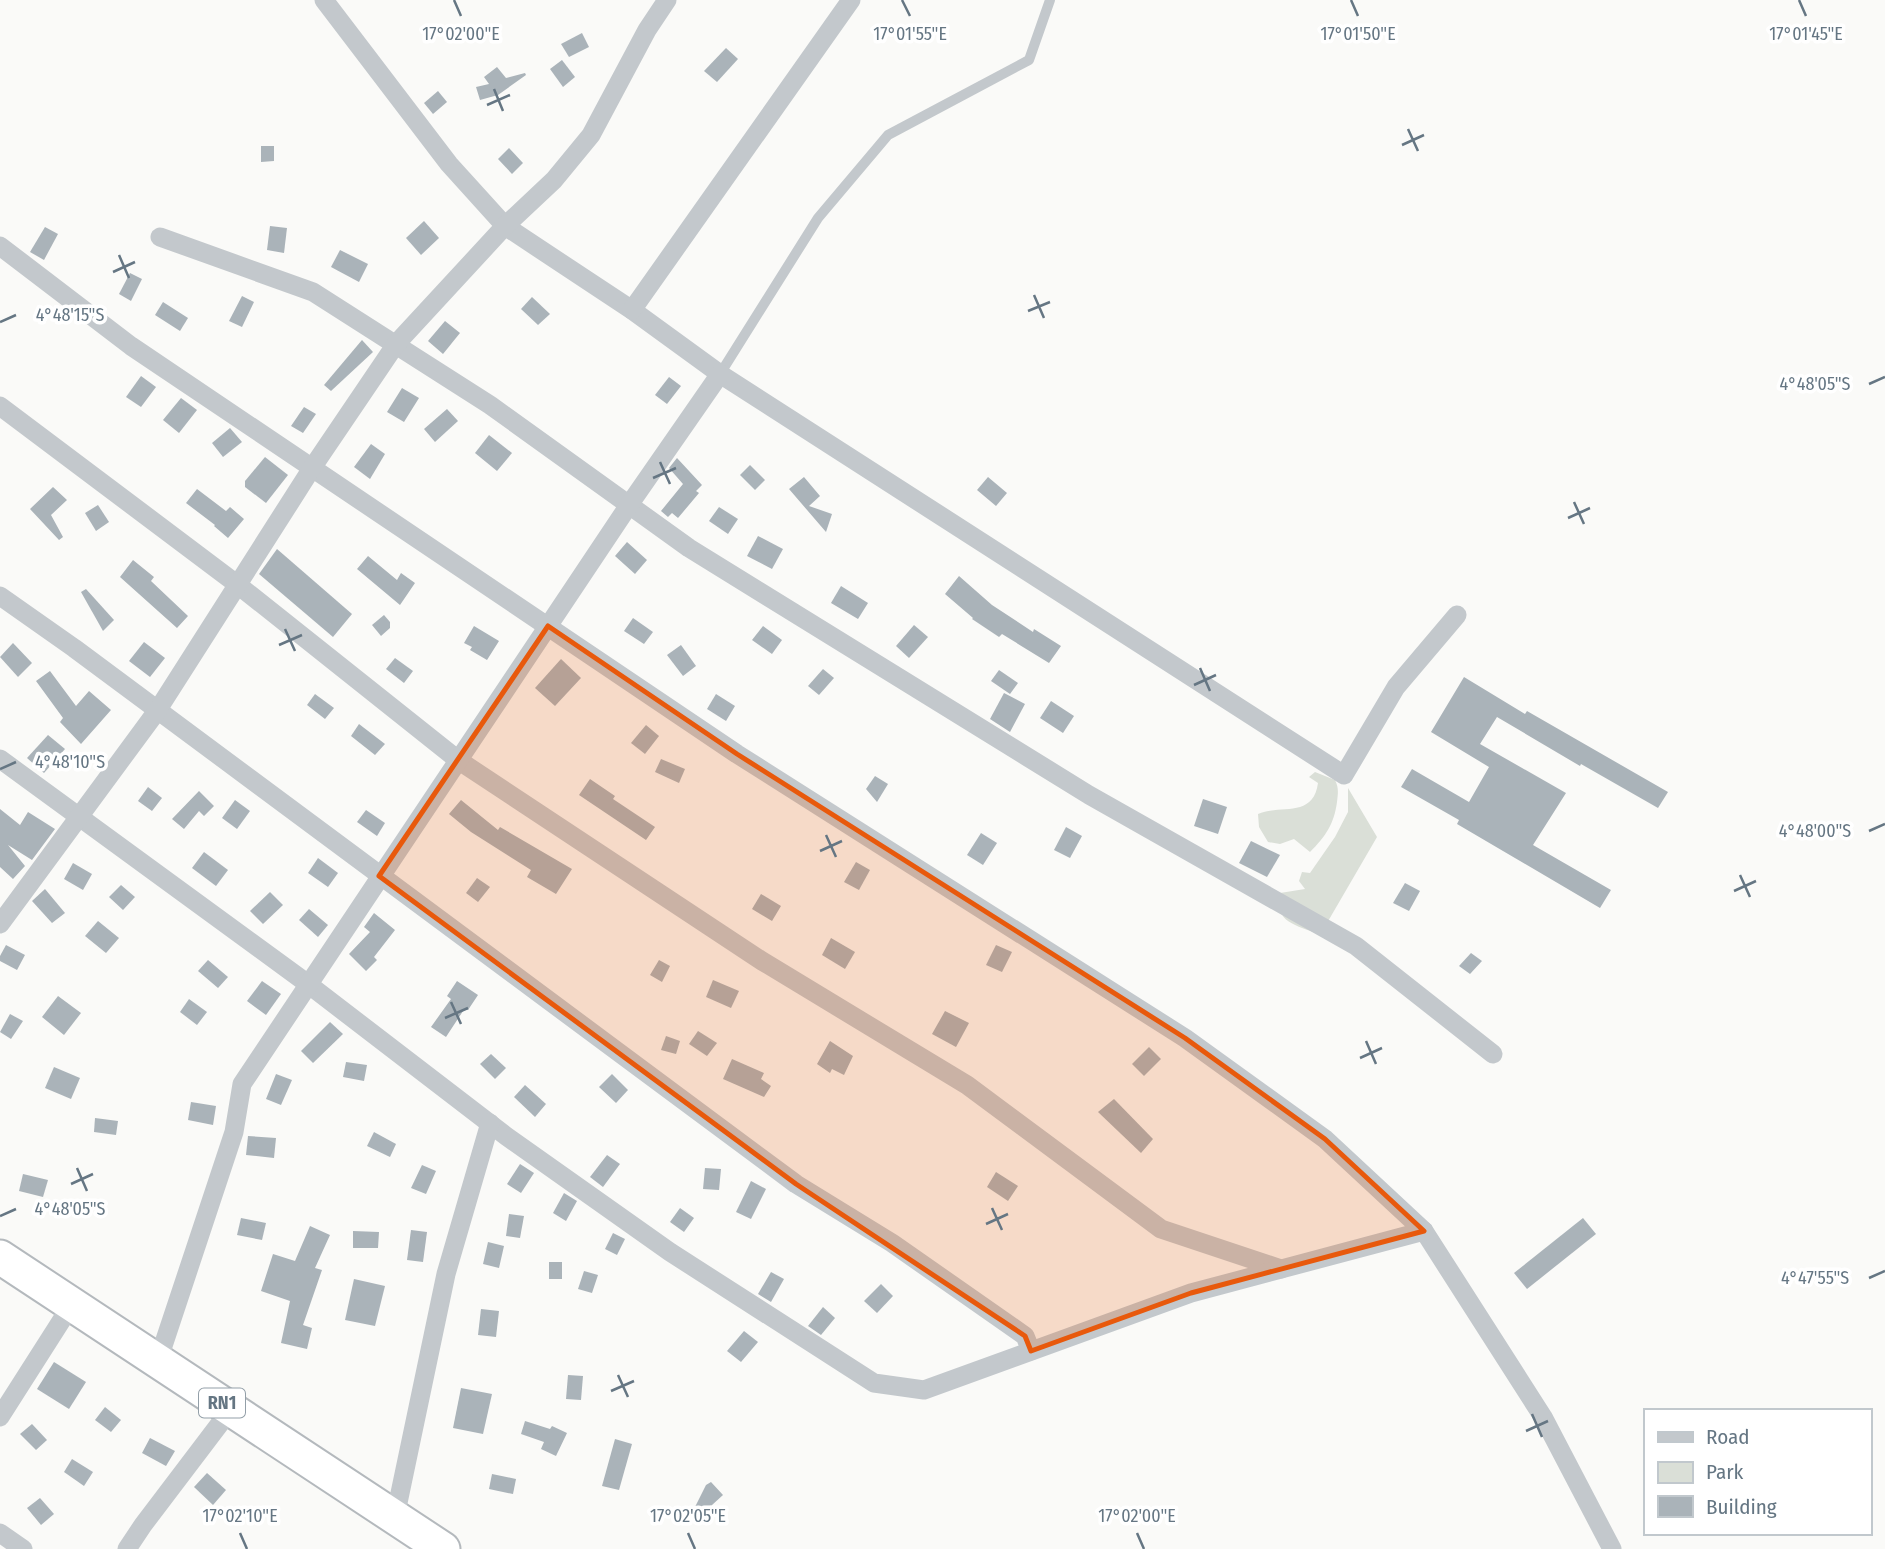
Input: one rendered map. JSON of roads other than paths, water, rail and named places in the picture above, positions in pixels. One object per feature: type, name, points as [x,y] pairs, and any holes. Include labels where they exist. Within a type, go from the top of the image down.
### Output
[{"type":"highway","name":"RN1","points":[[0,1257],[443,1549]]},
{"type":"street","points":[[324,0],[449,164],[505,226],[632,310],[720,374],[1344,775],[1396,687],[1457,615]]},
{"type":"street","points":[[0,923],[157,711],[312,468],[396,344],[505,226],[554,180],[590,135],[647,30],[667,0]]},
{"type":"street","points":[[632,310],[851,0]]},
{"type":"street","points":[[160,237],[313,292],[490,405],[690,548],[1089,795],[1356,946],[1493,1054]]},
{"type":"street","points":[[0,246],[131,346],[312,468],[737,754],[1185,1038],[1325,1139],[1424,1231],[1543,1417],[1612,1549]]},
{"type":"street","points":[[158,1361],[234,1132],[242,1084],[628,505],[720,374]]},
{"type":"street","points":[[0,405],[238,585],[458,760],[762,961],[967,1085],[1161,1229],[1281,1269]]},
{"type":"street","points":[[0,596],[796,1184],[892,1243],[1025,1336],[1031,1351]]},
{"type":"street","points":[[0,760],[308,984],[490,1123],[670,1252],[874,1383],[924,1390],[1191,1293],[1424,1231]]},
{"type":"street","points":[[395,1517],[446,1274],[490,1123]]},
{"type":"street","points":[[0,1417],[72,1304]]},
{"type":"street","points":[[127,1549],[231,1409]]},
{"type":"street","points":[[0,1532],[23,1549]]},
{"type":"lane","points":[[720,374],[818,218],[888,135],[1029,60],[1050,0]]}]
